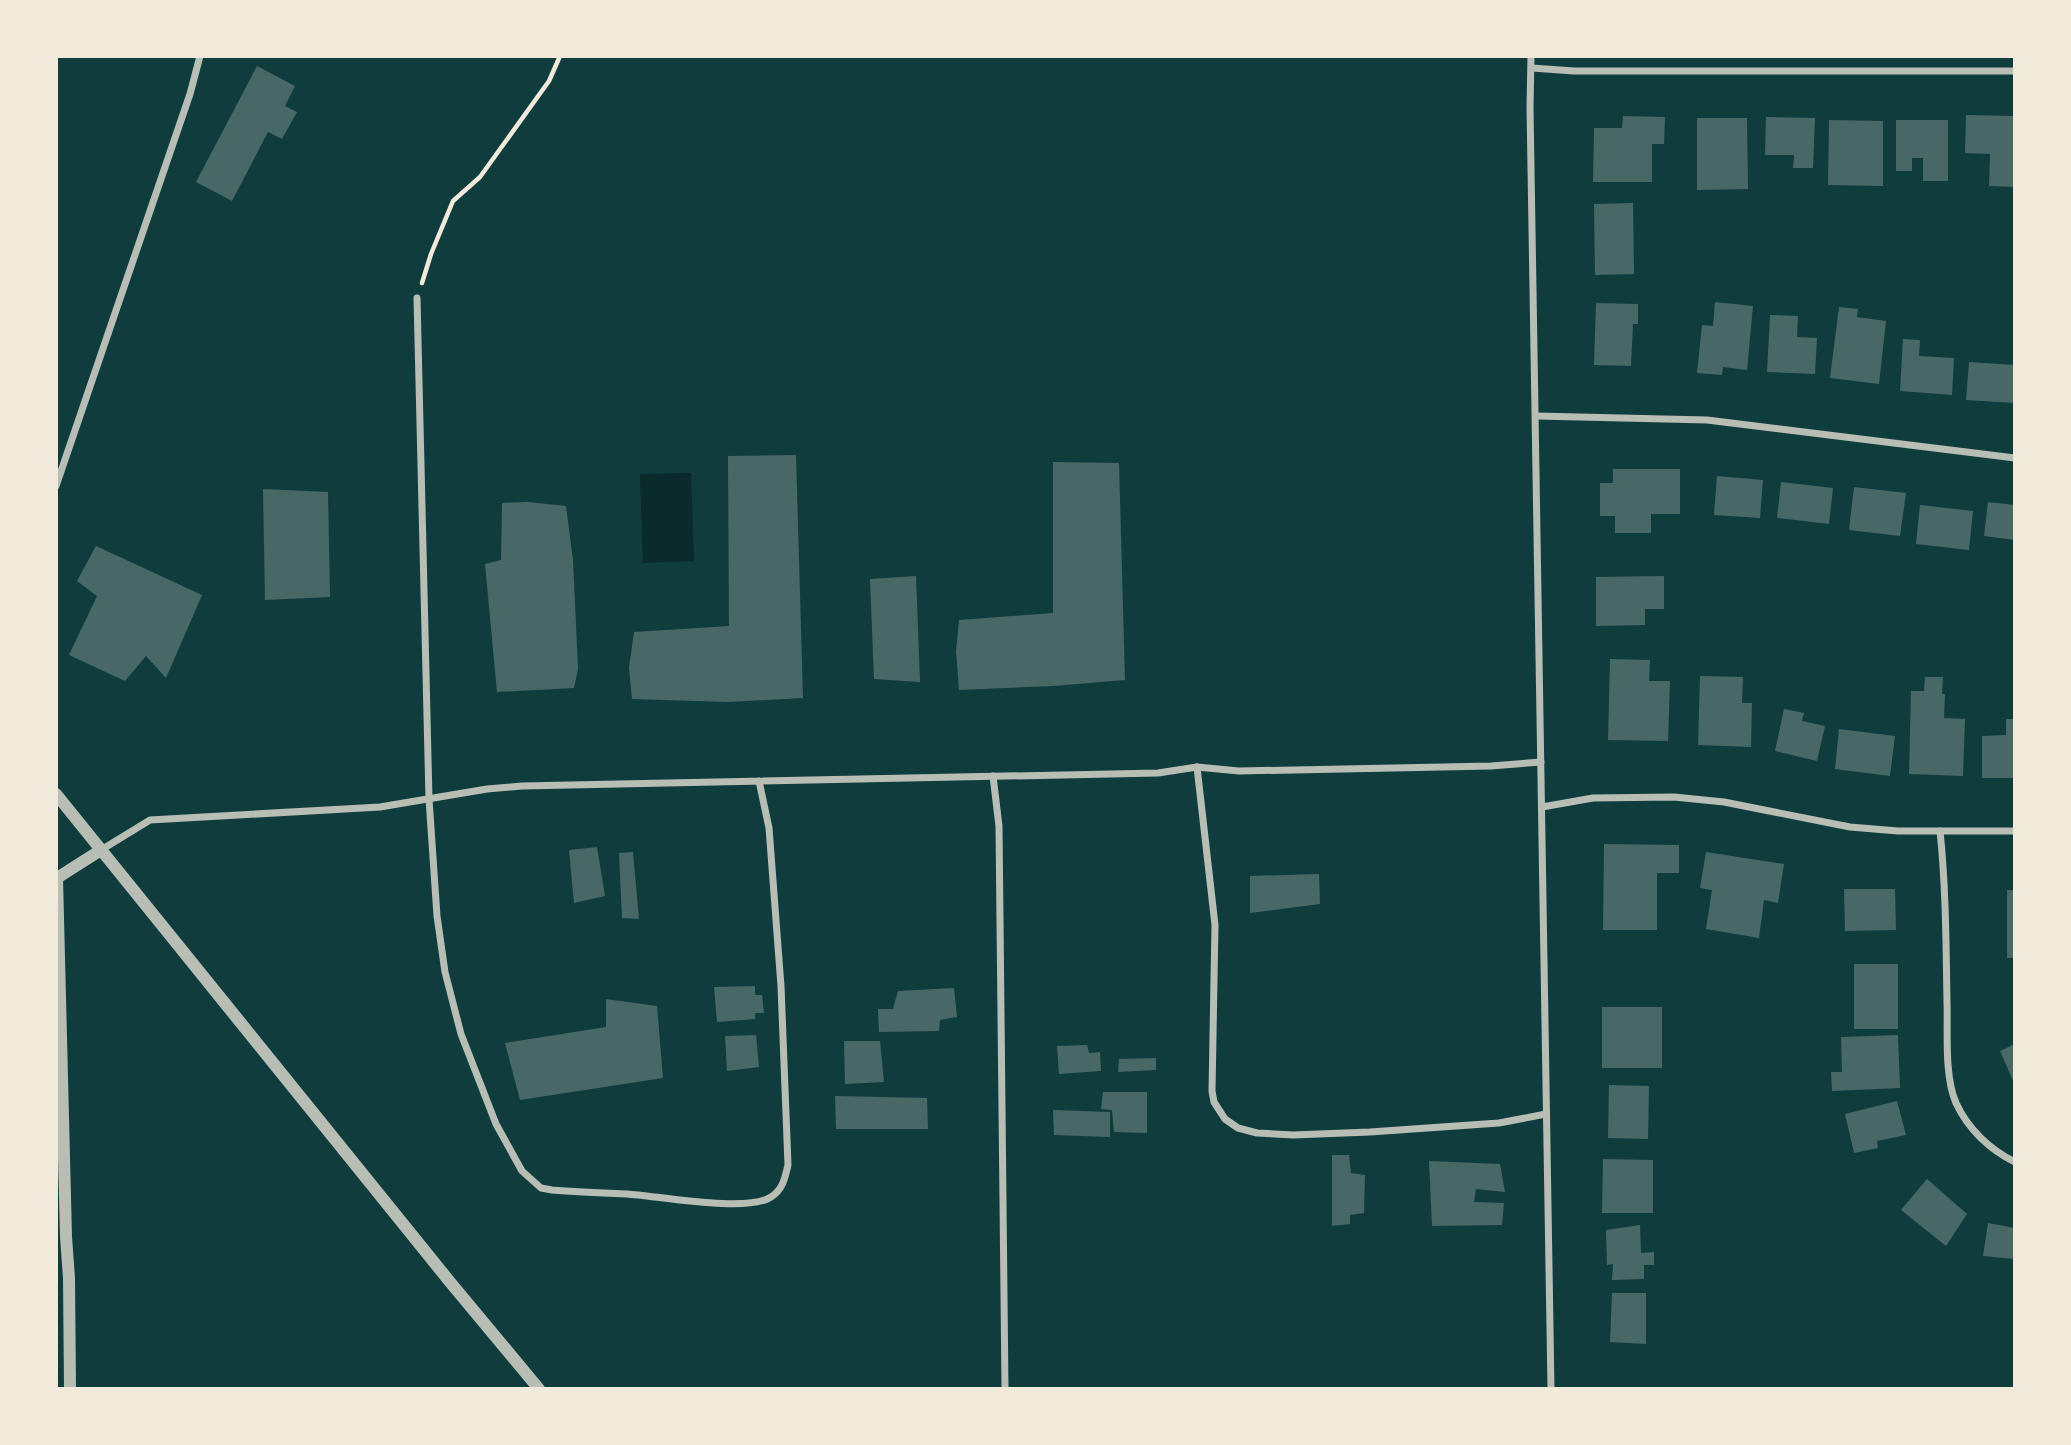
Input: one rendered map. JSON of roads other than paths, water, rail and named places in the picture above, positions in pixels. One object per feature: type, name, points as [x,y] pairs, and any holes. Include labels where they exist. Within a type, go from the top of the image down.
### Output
[{"type":"street","points":[[56,486],[190,94],[200,56]]},
{"type":"street","points":[[1531,56],[1551,1389]]},
{"type":"street","points":[[1532,68],[1574,71],[2015,71]]},
{"type":"street","points":[[417,298],[429,799],[437,916],[445,972],[461,1034],[496,1124],[522,1171],[541,1188],[552,1191],[628,1194],[726,1203],[760,1202],[780,1189],[785,1181],[788,1165],[781,986],[769,828],[759,781]]},
{"type":"street","points":[[1536,415],[1707,419],[2015,458]]},
{"type":"street","points":[[70,1389],[69,1278],[61,1237],[57,878],[150,820],[380,807],[487,789],[522,786],[1158,773],[1197,767],[1252,771],[1491,766],[1541,762]]},
{"type":"street","points":[[1197,767],[1215,925],[1212,1091],[1220,1114],[1238,1128],[1257,1133],[1293,1135],[1499,1123],[1546,1114]]},
{"type":"street","points":[[993,776],[999,826],[1005,1389]]},
{"type":"street","points":[[56,794],[539,1389]]},
{"type":"street","points":[[1542,807],[1593,798],[1674,797],[1724,802],[1850,827],[1898,831],[2015,831]]},
{"type":"street","points":[[1940,831],[1945,878],[1951,1085],[1956,1103],[1972,1128],[1988,1146],[2015,1162]]},
{"type":"water","points":[[691,473],[694,561],[643,563],[640,474]]}]
